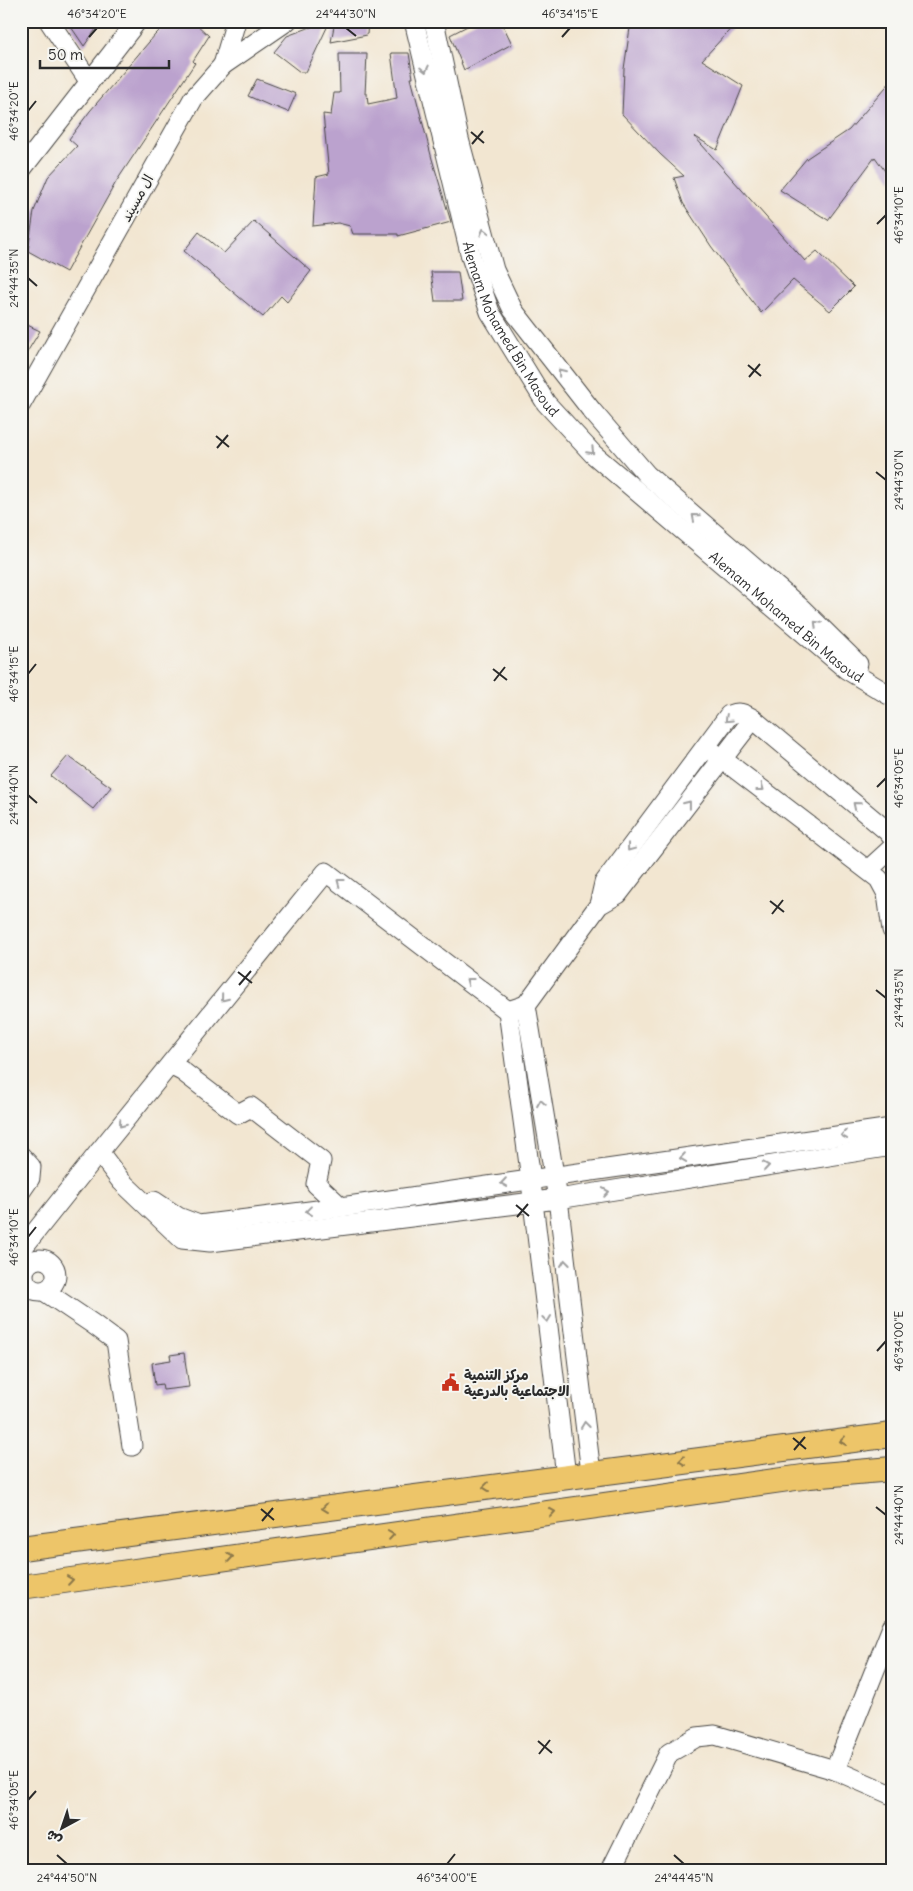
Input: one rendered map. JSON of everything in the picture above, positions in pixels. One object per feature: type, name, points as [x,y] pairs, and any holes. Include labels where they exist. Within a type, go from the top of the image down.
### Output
[{"type":"main road","points":[[21,1548],[892,1435]]},
{"type":"main road","points":[[806,1445],[810,1476]]},
{"type":"main road","points":[[21,1587],[810,1476],[892,1470]]},
{"type":"street","points":[[49,21],[89,81]]},
{"type":"street","points":[[21,170],[137,21]]},
{"type":"street","points":[[223,65],[236,21]]},
{"type":"street","name":"ال مسيند","points":[[21,404],[193,99],[223,65],[287,21]]},
{"type":"street","name":"Alemam Mohamed Bin Masoud","points":[[414,21],[466,238],[490,312],[546,403],[593,454],[846,670],[890,697]]},
{"type":"street","name":"Alemam Mohamed Bin Masoud","points":[[434,21],[459,139],[494,270],[514,310],[592,411],[647,475],[802,609],[890,697]]},
{"type":"street","points":[[570,429],[561,409],[565,402],[573,399],[592,411]]},
{"type":"street","points":[[508,1011],[526,1005],[599,905],[604,883],[729,716],[741,713],[753,719],[892,837]]},
{"type":"street","points":[[599,905],[618,894],[753,719]]},
{"type":"street","points":[[706,746],[879,879],[887,894],[892,930]]},
{"type":"street","points":[[868,870],[892,848]]},
{"type":"street","points":[[132,1446],[116,1341],[44,1291],[33,1290],[26,1283],[23,1261],[99,1152],[326,872],[508,1011],[531,1179],[566,1476]]},
{"type":"street","points":[[526,1005],[558,1199],[591,1473]]},
{"type":"street","points":[[170,1064],[238,1114],[251,1107],[321,1161],[316,1184],[342,1207]]},
{"type":"street","points":[[121,1181],[178,1217],[199,1225],[342,1207],[892,1128]]},
{"type":"street","points":[[99,1152],[121,1181],[182,1240],[210,1242],[558,1199],[892,1146]]},
{"type":"street","points":[[21,1156],[31,1167],[30,1178],[21,1191]]},
{"type":"street","points":[[23,1261],[29,1263],[39,1259],[52,1266],[55,1271],[55,1281],[52,1286],[44,1291]]},
{"type":"street","points":[[835,1770],[892,1627]]},
{"type":"street","points":[[611,1870],[669,1753],[697,1737],[715,1735],[835,1770],[892,1795]]},
{"type":"building","points":[[67,21],[102,21],[84,46]]},
{"type":"building","points":[[169,21],[193,21],[209,36],[193,61],[195,63],[116,182],[66,272],[28,251],[34,211],[48,177],[77,146],[69,139],[90,111]]},
{"type":"building","points":[[330,21],[306,72],[300,72],[274,52],[287,36]]},
{"type":"building","points":[[335,21],[368,21],[367,35],[331,42]]},
{"type":"building","points":[[477,21],[501,21],[512,44],[464,70],[450,35]]},
{"type":"building","points":[[631,21],[659,21],[672,28],[677,21],[738,21],[702,60],[743,86],[717,150],[694,136],[805,261],[817,251],[854,287],[830,311],[793,280],[761,313],[711,246],[683,203],[674,178],[684,176],[622,114],[624,69]]},
{"type":"building","points":[[391,53],[409,53],[413,78],[411,78],[451,222],[398,236],[398,234],[353,234],[350,226],[338,223],[313,226],[316,177],[329,174],[323,114],[331,115],[334,93],[340,93],[339,54],[367,54],[365,94],[367,94],[368,104],[397,98]]},
{"type":"building","points":[[257,79],[296,94],[288,112],[248,96]]},
{"type":"building","points":[[892,80],[892,181],[875,157],[828,220],[780,190],[807,158],[849,130]]},
{"type":"building","points":[[254,221],[311,271],[287,302],[281,296],[263,317],[184,251],[199,232],[224,253]]},
{"type":"building","points":[[431,272],[458,272],[462,301],[435,301]]},
{"type":"building","points":[[21,322],[40,331],[21,362]]},
{"type":"building","points":[[68,756],[111,787],[93,809],[51,776]]},
{"type":"building","points":[[184,1353],[189,1387],[163,1390],[162,1384],[155,1385],[152,1363],[171,1360],[170,1355]]},
{"type":"place","name":"مركز التنمية الاجتماعية بالدرعية","points":[[450,1383]]}]
